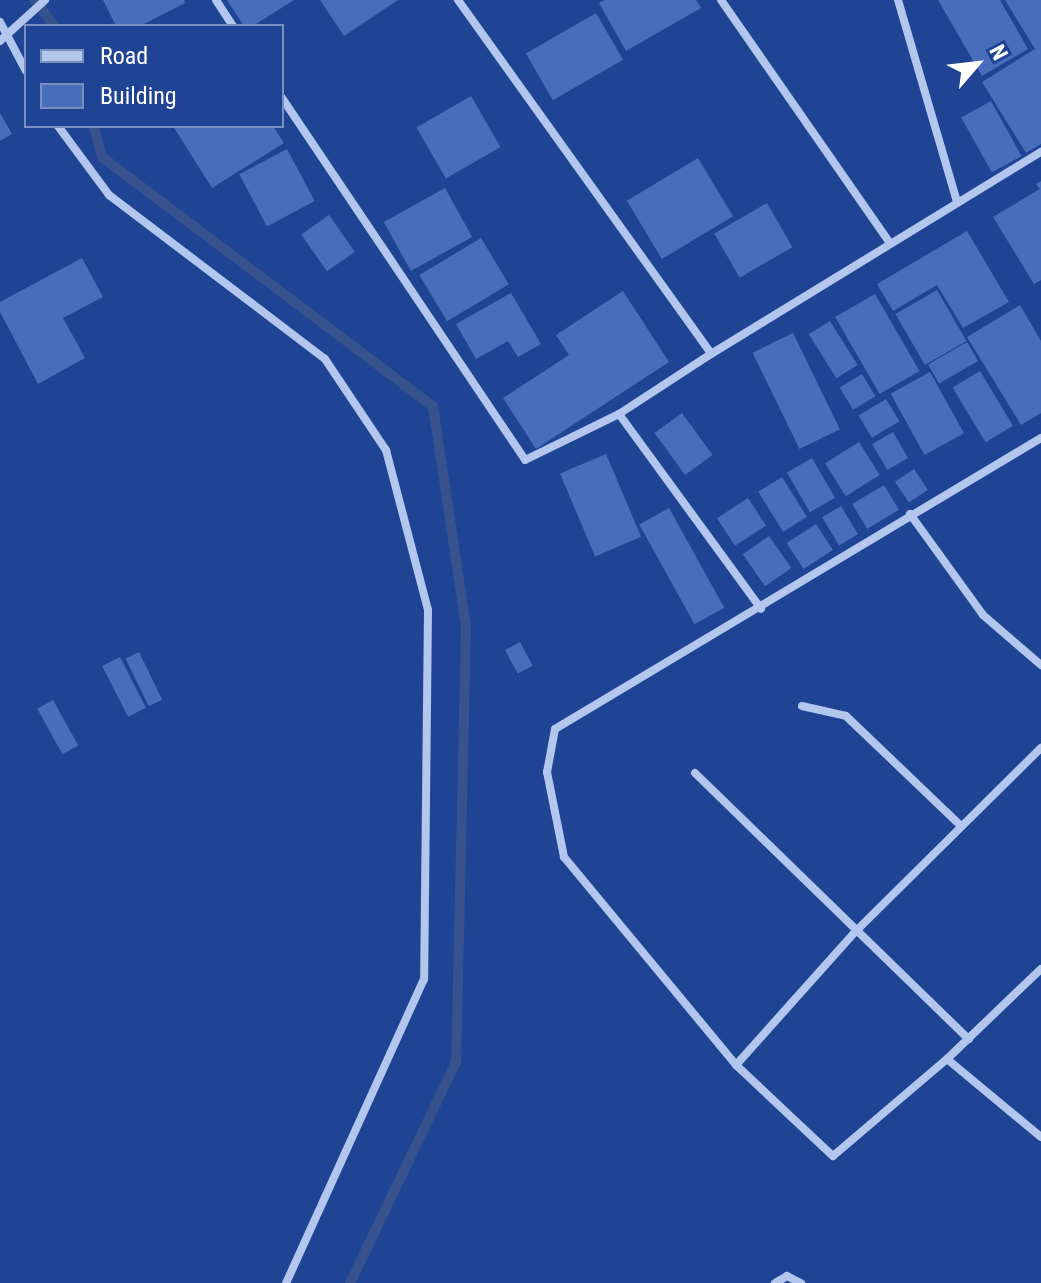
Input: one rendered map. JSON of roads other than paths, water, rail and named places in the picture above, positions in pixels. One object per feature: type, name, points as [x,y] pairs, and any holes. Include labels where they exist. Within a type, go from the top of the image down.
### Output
[{"type":"street","points":[[3,39],[45,0]]},
{"type":"street","points":[[216,0],[232,24]]},
{"type":"street","points":[[458,0],[711,354]]},
{"type":"street","points":[[721,0],[889,242]]},
{"type":"street","points":[[898,0],[957,202]]},
{"type":"street","points":[[0,22],[3,39],[24,68]]},
{"type":"street","points":[[284,101],[525,460],[619,414],[889,242],[1041,152]]},
{"type":"street","points":[[59,128],[109,195],[325,359],[386,450],[428,610],[424,979],[286,1283]]},
{"type":"street","points":[[619,414],[761,609]]},
{"type":"street","points":[[1041,438],[910,514],[761,609],[555,729],[547,772],[564,857],[736,1065],[833,1156],[947,1059],[1041,969]]},
{"type":"street","points":[[910,514],[983,615],[1041,665]]},
{"type":"street","points":[[802,706],[846,716],[959,824]]},
{"type":"street","points":[[736,1065],[855,932],[959,824],[1041,748]]},
{"type":"street","points":[[695,773],[855,932],[969,1039]]},
{"type":"street","points":[[947,1059],[1041,1137]]},
{"type":"street","points":[[775,1283],[787,1276],[801,1283]]},
{"type":"waterway","points":[[35,0],[53,24]]},
{"type":"waterway","points":[[95,128],[102,157],[433,406],[466,628],[456,1062],[350,1283]]}]
